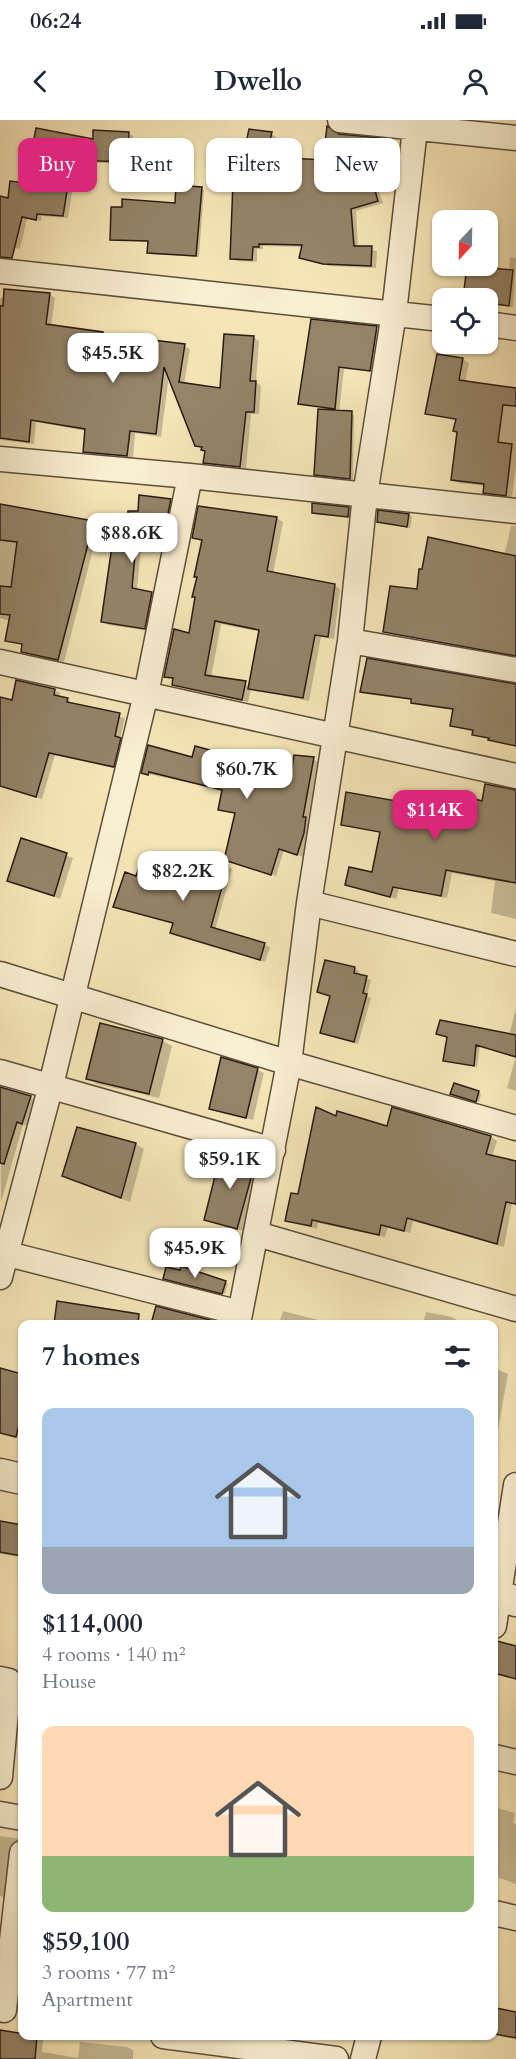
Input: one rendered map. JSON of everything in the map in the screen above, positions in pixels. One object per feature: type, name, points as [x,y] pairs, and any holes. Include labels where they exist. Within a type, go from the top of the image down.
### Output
[{"type":"street","points":[[340,120],[415,125],[516,138]]},
{"type":"street","points":[[190,476],[146,694],[51,1085],[2,1261],[239,1319],[290,1064],[309,903],[350,640],[365,495],[394,313],[415,125]]},
{"type":"street","points":[[0,271],[432,318]]},
{"type":"street","points":[[498,325],[516,328]]},
{"type":"street","points":[[0,459],[190,476],[516,511]]},
{"type":"street","points":[[350,640],[516,670]]},
{"type":"street","points":[[0,662],[516,776]]},
{"type":"street","points":[[309,903],[516,954]]},
{"type":"street","points":[[0,974],[290,1064],[516,1128]]},
{"type":"street","points":[[0,1072],[273,1150]]},
{"type":"street","points":[[257,1234],[516,1309]]},
{"type":"street","points":[[0,1474],[18,1478]]},
{"type":"street","points":[[498,1614],[503,1598],[516,1485]]},
{"type":"street","points":[[0,1679],[9,1681],[0,1777]]},
{"type":"street","points":[[498,1758],[516,1762]]},
{"type":"street","points":[[0,1814],[18,1817]]},
{"type":"street","points":[[9,2011],[18,1902]]},
{"type":"street","points":[[498,1914],[516,1918]]},
{"type":"street","points":[[363,2059],[368,2040]]},
{"type":"street","points":[[179,2042],[336,2059]]},
{"type":"building","points":[[327,126],[339,134],[381,138],[326,138]]},
{"type":"building","points":[[36,128],[88,138],[34,138]]},
{"type":"building","points":[[249,129],[272,132],[271,138],[247,138]]},
{"type":"building","points":[[93,130],[129,132],[129,138],[109,138],[109,161],[97,161],[97,138],[93,138]]},
{"type":"building","points":[[302,159],[314,159],[314,192],[376,192],[378,201],[351,209],[354,246],[372,246],[371,266],[323,264],[299,258],[302,245],[259,244],[259,247],[253,247],[252,260],[230,259],[233,192],[302,192]]},
{"type":"building","points":[[10,181],[18,182],[18,192],[67,192],[63,216],[37,214],[36,220],[22,217],[12,258],[0,257],[0,196],[8,198]]},
{"type":"building","points":[[194,186],[202,187],[196,256],[147,253],[148,241],[110,240],[111,207],[122,207],[122,199],[175,203],[176,192],[194,192]]},
{"type":"building","points":[[498,269],[513,270],[509,306],[498,304],[498,288],[464,288],[466,276],[498,276]]},
{"type":"building","points":[[4,289],[50,293],[46,324],[103,332],[102,344],[144,348],[145,339],[185,344],[179,382],[220,388],[224,334],[254,336],[250,381],[256,381],[254,412],[246,412],[240,467],[203,463],[205,451],[201,450],[202,447],[195,446],[164,367],[156,434],[130,431],[127,456],[83,452],[85,429],[31,420],[29,442],[0,438],[0,306],[3,306]]},
{"type":"building","points":[[311,319],[377,326],[370,371],[339,367],[335,409],[298,404]]},
{"type":"building","points":[[437,354],[463,358],[459,380],[516,388],[516,406],[503,405],[498,442],[512,444],[506,496],[483,493],[484,484],[451,480],[457,432],[453,431],[456,419],[425,414]]},
{"type":"building","points":[[318,409],[352,411],[350,479],[314,475]]},
{"type":"building","points":[[139,495],[171,499],[164,533],[148,531],[146,545],[136,544],[132,588],[152,592],[145,629],[101,622],[115,525],[128,528],[128,511],[138,511]]},
{"type":"building","points":[[312,503],[349,507],[348,517],[312,513]]},
{"type":"building","points":[[0,504],[94,521],[58,660],[21,652],[22,644],[5,641],[10,615],[0,614],[0,586],[11,587],[17,542],[0,540]]},
{"type":"building","points":[[198,506],[277,517],[267,571],[335,584],[328,637],[315,635],[303,698],[248,689],[259,630],[215,621],[205,675],[246,681],[242,700],[172,685],[173,678],[164,677],[174,629],[189,633],[195,597],[192,597],[197,577],[194,577],[202,540],[192,538]]},
{"type":"building","points":[[378,510],[409,514],[407,527],[377,522]]},
{"type":"building","points":[[428,537],[516,556],[516,656],[383,632],[390,586],[417,589],[419,569],[422,569]]},
{"type":"building","points":[[367,658],[516,684],[516,746],[472,735],[473,730],[450,726],[453,709],[411,703],[411,699],[360,692]]},
{"type":"building","points":[[16,680],[55,689],[54,695],[68,698],[67,702],[120,713],[115,736],[121,738],[114,767],[49,753],[36,797],[0,786],[0,697],[12,700]]},
{"type":"building","points":[[148,745],[192,757],[195,746],[228,755],[228,758],[291,773],[294,755],[314,757],[303,817],[306,817],[304,833],[297,855],[279,849],[271,875],[224,860],[235,813],[218,810],[222,790],[149,772],[148,775],[141,773]]},
{"type":"building","points":[[485,784],[516,790],[516,883],[446,870],[441,896],[393,887],[390,897],[345,885],[349,867],[372,872],[380,832],[341,825],[346,792],[464,813],[468,797],[482,801]]},
{"type":"building","points":[[21,838],[67,853],[54,896],[7,881]]},
{"type":"building","points":[[150,855],[200,871],[204,857],[228,865],[211,927],[265,943],[260,960],[170,933],[173,923],[113,907],[125,872],[136,876],[142,858],[148,860]]},
{"type":"building","points":[[325,960],[355,967],[354,973],[367,976],[363,993],[367,994],[354,1042],[320,1033],[330,996],[317,992]]},
{"type":"building","points":[[440,1020],[516,1035],[516,1057],[476,1045],[474,1066],[443,1061],[447,1037],[436,1034]]},
{"type":"building","points":[[100,1023],[163,1039],[149,1094],[86,1079]]},
{"type":"building","points":[[221,1057],[258,1068],[246,1118],[209,1109]]},
{"type":"building","points":[[454,1083],[479,1091],[476,1102],[450,1094]]},
{"type":"building","points":[[0,1087],[31,1096],[22,1124],[17,1122],[4,1164],[0,1163]]},
{"type":"building","points":[[316,1107],[336,1116],[337,1111],[387,1126],[392,1107],[491,1136],[486,1154],[516,1161],[516,1204],[506,1202],[497,1244],[407,1218],[404,1231],[381,1225],[379,1235],[312,1220],[311,1226],[285,1221],[291,1193],[298,1194]]},
{"type":"building","points":[[77,1127],[136,1143],[121,1198],[62,1176]]},
{"type":"building","points":[[225,1151],[256,1160],[237,1229],[204,1220],[217,1168],[219,1169]]},
{"type":"building","points":[[181,1266],[226,1281],[222,1294],[163,1279],[166,1267],[180,1270]]},
{"type":"building","points":[[57,1301],[139,1314],[138,1320],[55,1320]]},
{"type":"building","points":[[156,1306],[210,1320],[152,1320]]},
{"type":"building","points":[[0,1368],[18,1373],[18,1428],[16,1437],[0,1433]]},
{"type":"building","points":[[0,1521],[18,1524],[18,1555],[0,1552]]},
{"type":"building","points":[[498,1641],[516,1646],[516,1679],[498,1674]]},
{"type":"building","points":[[498,2008],[516,2012],[516,2038],[498,2035]]},
{"type":"building","points":[[0,2030],[18,2033],[18,2040],[37,2040],[35,2059],[0,2059]]}]
